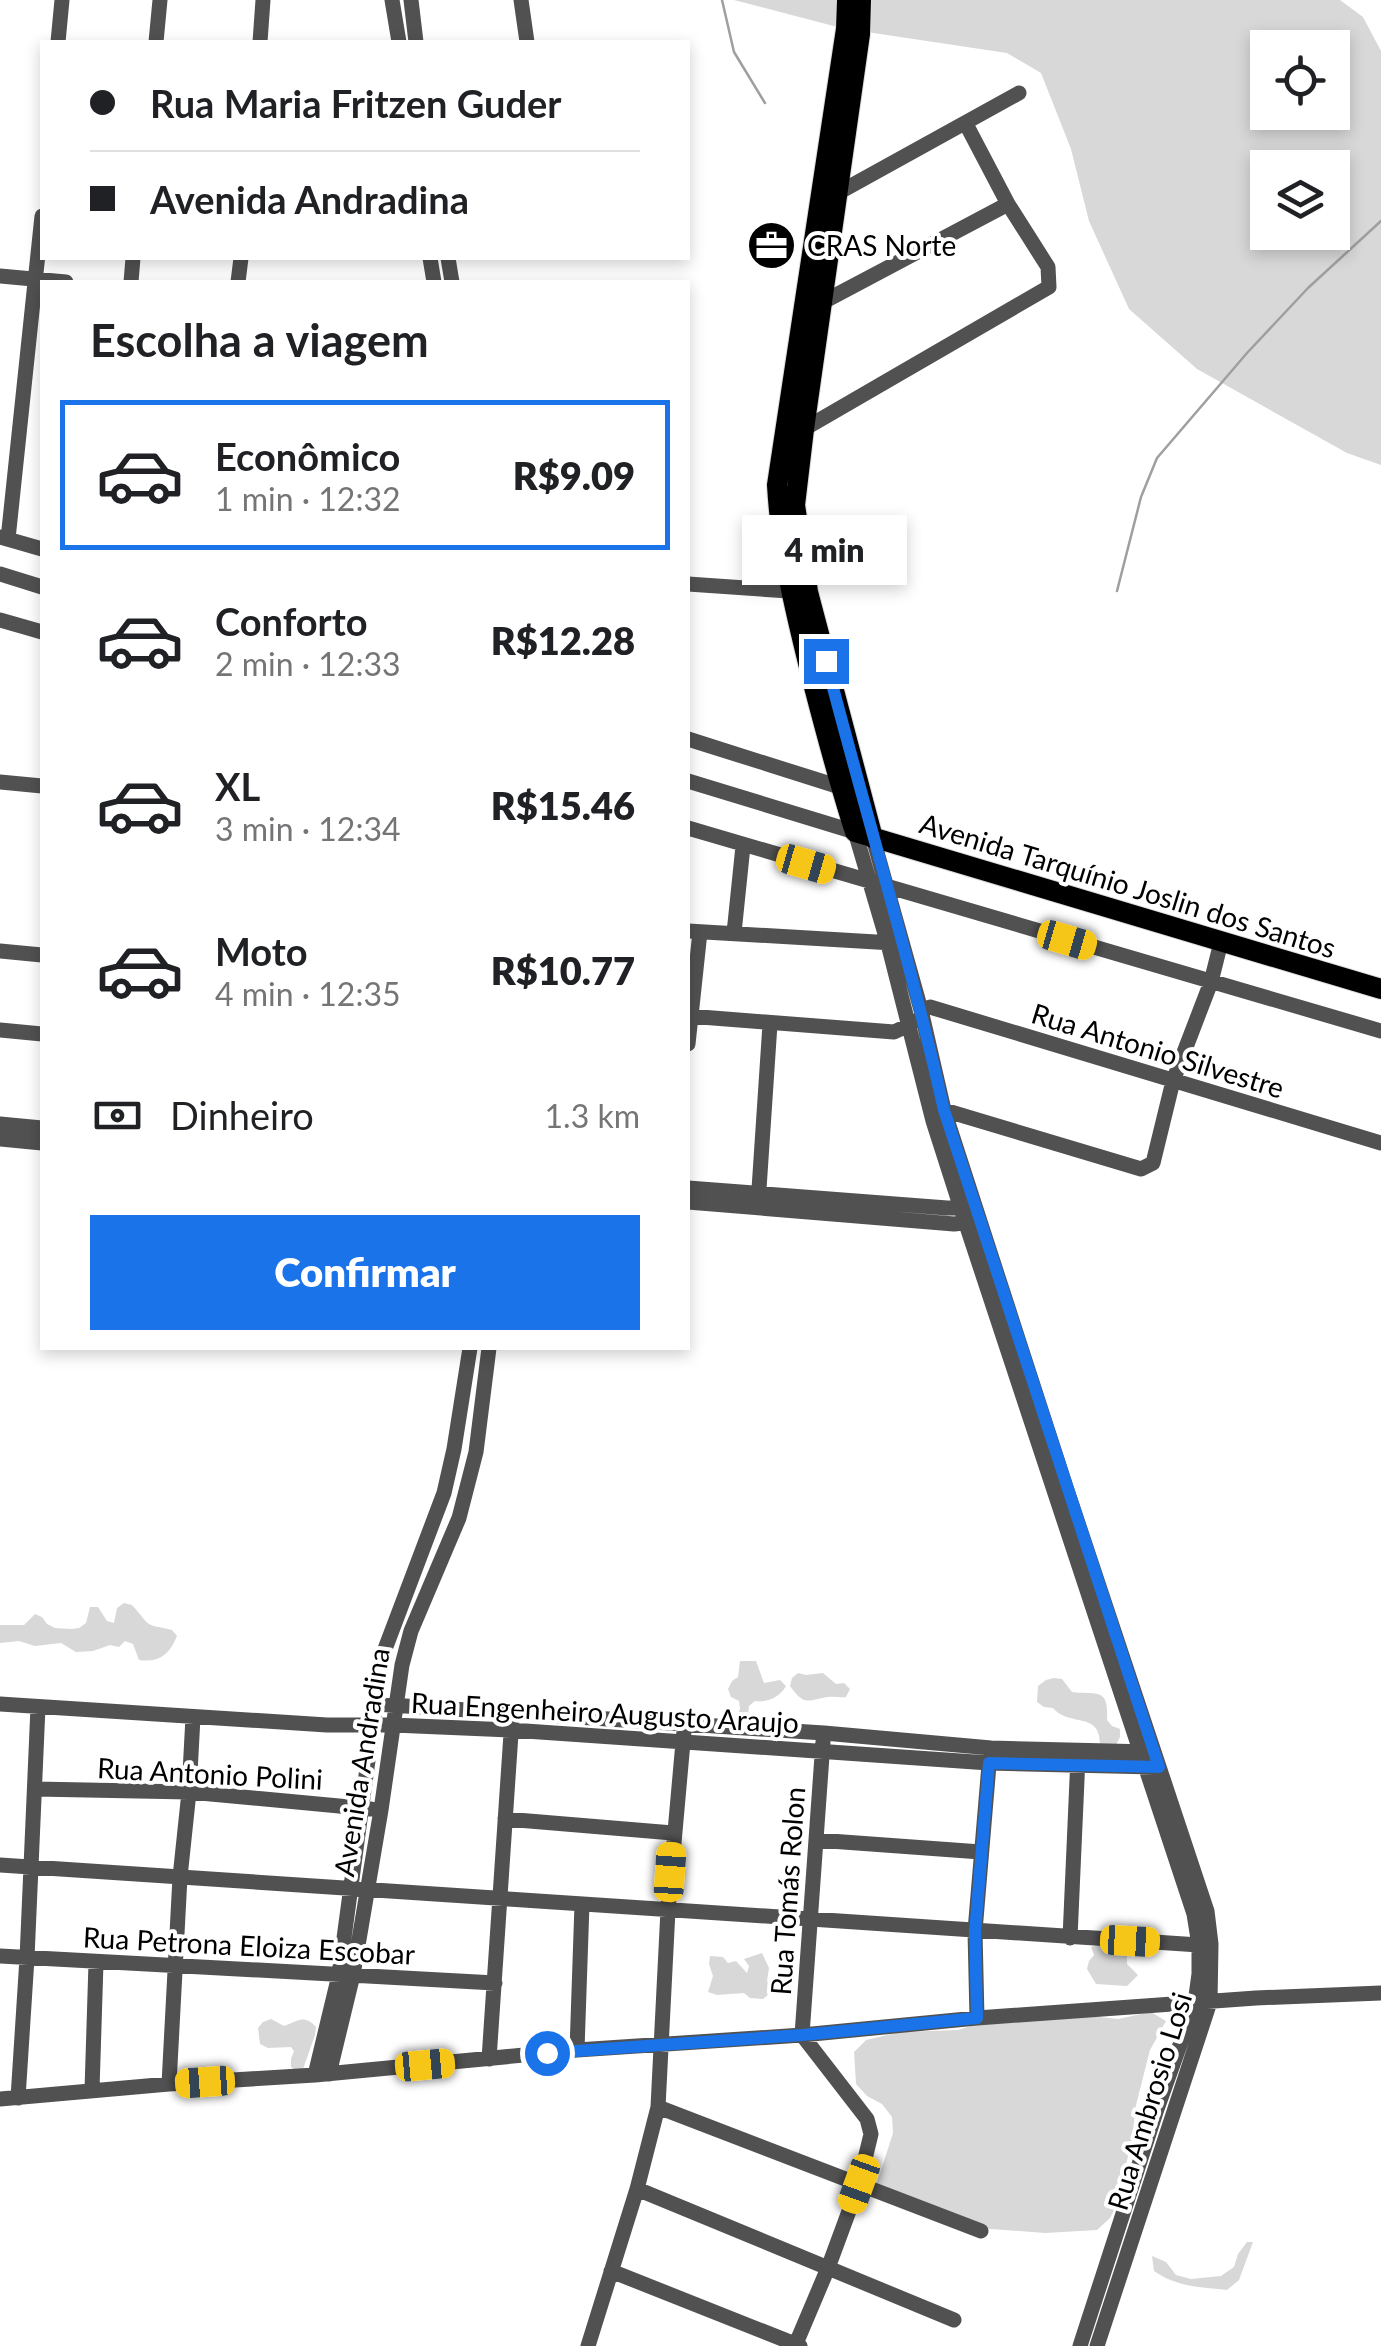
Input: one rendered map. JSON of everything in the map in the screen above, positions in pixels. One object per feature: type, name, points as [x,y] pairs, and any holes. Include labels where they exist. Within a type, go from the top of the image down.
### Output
[{"type":"main road","points":[[846,0],[825,221],[807,342],[776,484],[789,587],[840,787],[864,835]]},
{"type":"main road","points":[[861,0],[860,34],[838,193],[825,221],[823,302],[807,342],[804,429],[795,504],[805,574],[864,835]]},
{"type":"main road","name":"Avenida Tarquínio Joslin dos Santos","points":[[864,835],[1381,989]]},
{"type":"street","points":[[58,40],[62,0]]},
{"type":"street","points":[[156,40],[160,0]]},
{"type":"street","points":[[260,40],[263,0]]},
{"type":"street","points":[[392,0],[399,40]]},
{"type":"street","points":[[411,0],[416,40]]},
{"type":"street","points":[[521,0],[527,40]]},
{"type":"street","points":[[838,193],[1019,93]]},
{"type":"street","points":[[804,429],[1049,288],[1048,267],[1008,204],[966,124]]},
{"type":"street","points":[[823,302],[1008,204]]},
{"type":"street","points":[[40,242],[4,538],[40,548]]},
{"type":"street","points":[[0,276],[40,280]]},
{"type":"street","points":[[0,574],[40,585]]},
{"type":"street","points":[[690,576],[763,586]]},
{"type":"street","points":[[690,584],[789,587]]},
{"type":"street","points":[[0,620],[40,631]]},
{"type":"street","points":[[690,740],[840,787]]},
{"type":"street","name":"Avenida Tarquínio Joslin dos Santos","points":[[690,781],[864,835]]},
{"type":"street","points":[[0,782],[40,786]]},
{"type":"street","points":[[690,829],[1381,1031]]},
{"type":"street","points":[[864,835],[870,881],[895,943]]},
{"type":"street","points":[[864,835],[886,887],[895,943]]},
{"type":"street","points":[[734,932],[743,846]]},
{"type":"street","points":[[690,999],[694,931],[895,943]]},
{"type":"street","points":[[944,1110],[1141,1169],[1153,1163],[1173,1080],[1211,982],[1222,942]]},
{"type":"street","name":"Rua Ambrosio Losi","points":[[895,943],[921,1010],[970,1215]]},
{"type":"street","name":"Rua Ambrosio Losi","points":[[895,943],[934,1121],[970,1215],[1150,1760],[1194,1914],[1203,2002],[1157,2110],[1080,2346]]},
{"type":"street","points":[[0,951],[40,955]]},
{"type":"street","name":"Rua Antonio Silvestre","points":[[921,1010],[930,1008],[1381,1143]]},
{"type":"street","points":[[690,1016],[894,1032],[910,1025],[921,1010]]},
{"type":"street","points":[[758,1201],[770,1024]]},
{"type":"street","points":[[0,1030],[40,1034]]},
{"type":"street","points":[[0,1124],[40,1128]]},
{"type":"street","points":[[0,1139],[40,1143]]},
{"type":"street","points":[[690,1188],[758,1201]]},
{"type":"street","points":[[690,1202],[758,1201],[970,1215]]},
{"type":"street","points":[[360,1890],[362,1808],[382,1657],[444,1493],[470,1350]]},
{"type":"street","name":"Avenida Andradina","points":[[322,2075],[347,1975],[360,1890],[382,1810],[402,1666],[411,1632],[459,1518],[476,1452],[489,1350]]},
{"type":"street","name":"Rua Engenheiro Augusto Araujo","points":[[0,1704],[326,1725],[512,1722],[684,1732],[822,1751],[1150,1760]]},
{"type":"street","points":[[376,1704],[512,1722],[489,2060]]},
{"type":"street","points":[[18,2098],[38,1707]]},
{"type":"street","points":[[168,2084],[193,1717]]},
{"type":"street","points":[[588,2346],[658,2108],[673,1833],[684,1732],[824,1733],[990,1755],[975,1932],[977,2018]]},
{"type":"street","name":"Rua Tomás Rolon","points":[[802,2035],[824,1733]]},
{"type":"street","points":[[1070,1938],[1078,1759]]},
{"type":"street","name":"Rua Ambrosio Losi","points":[[1097,2346],[1203,2002],[1212,1944],[1207,1910],[1150,1760]]},
{"type":"street","name":"Rua Antonio Polini","points":[[36,1789],[189,1792],[382,1810]]},
{"type":"street","points":[[505,1819],[673,1833]]},
{"type":"street","points":[[816,1840],[982,1852]]},
{"type":"street","points":[[0,1865],[1198,1945]]},
{"type":"street","points":[[576,2050],[582,1904]]},
{"type":"street","name":"Rua Petrona Eloiza Escobar","points":[[0,1956],[495,1983]]},
{"type":"street","points":[[92,2090],[96,1963]]},
{"type":"street","points":[[0,2099],[977,2018],[1307,1994],[1381,1994]]},
{"type":"street","points":[[612,2271],[797,2345],[859,2184],[871,2134],[867,2118],[802,2035]]},
{"type":"street","points":[[658,2108],[981,2231]]},
{"type":"street","points":[[637,2189],[954,2320]]},
{"type":"shaded area","points":[[734,0],[846,0],[845,29]]},
{"type":"shaded area","points":[[861,0],[1340,0],[1363,17],[1381,51],[1381,465],[1347,453],[1197,369],[1129,309],[1089,221],[1071,149],[1041,73],[1007,53],[860,31]]},
{"type":"shaded area","points":[[124,1603],[132,1605],[148,1624],[172,1630],[177,1636],[163,1656],[139,1660],[133,1644],[125,1641],[119,1647],[110,1645],[76,1652],[61,1643],[0,1643],[0,1625],[24,1625],[35,1614],[55,1628],[79,1628],[86,1623],[90,1607],[98,1607],[107,1621],[114,1623],[117,1608]]},
{"type":"shaded area","points":[[740,1661],[756,1661],[764,1683],[780,1680],[786,1686],[773,1698],[755,1701],[743,1721],[737,1716],[739,1701],[731,1697],[728,1689],[738,1677]]},
{"type":"shaded area","points":[[798,1673],[823,1673],[850,1689],[846,1697],[803,1700],[790,1686]]},
{"type":"shaded area","points":[[1054,1678],[1062,1679],[1072,1692],[1103,1697],[1107,1720],[1120,1729],[1116,1745],[1100,1746],[1099,1735],[1090,1723],[1037,1702],[1038,1686]]},
{"type":"shaded area","points":[[1091,1947],[1127,1947],[1127,1964],[1138,1975],[1127,1986],[1096,1984],[1087,1969],[1094,1955]]},
{"type":"shaded area","points":[[762,1953],[771,1986],[763,1999],[744,1993],[708,1992],[713,1976],[710,1956],[723,1957],[728,1963],[736,1961],[747,1973],[749,1966],[744,1959]]},
{"type":"shaded area","points":[[1151,2012],[1166,2021],[1150,2050],[1117,2204],[1097,2230],[1045,2233],[978,2228],[877,2183],[893,2133],[892,2117],[856,2084],[854,2052],[866,2040],[900,2032],[958,2030],[1064,2013],[1118,2019]]},
{"type":"shaded area","points":[[271,2019],[284,2026],[304,2019],[316,2027],[303,2069],[291,2067],[291,2047],[268,2048],[260,2044],[258,2028]]},
{"type":"shaded area","points":[[1247,2242],[1253,2242],[1239,2280],[1227,2290],[1180,2283],[1154,2271],[1152,2256],[1166,2262],[1176,2275],[1191,2279],[1221,2276],[1234,2267]]},
{"type":"waterway","points":[[722,0],[734,52],[765,103]]},
{"type":"waterway","points":[[1117,591],[1141,497],[1157,458],[1308,288],[1381,221]]},
{"type":"place","name":"CRAS Norte","points":[[772,245]]},
{"type":"route","points":[[547,2053],[977,2018],[975,1932],[989,1763],[1159,1767],[944,1110],[921,1010],[826,661]]}]
